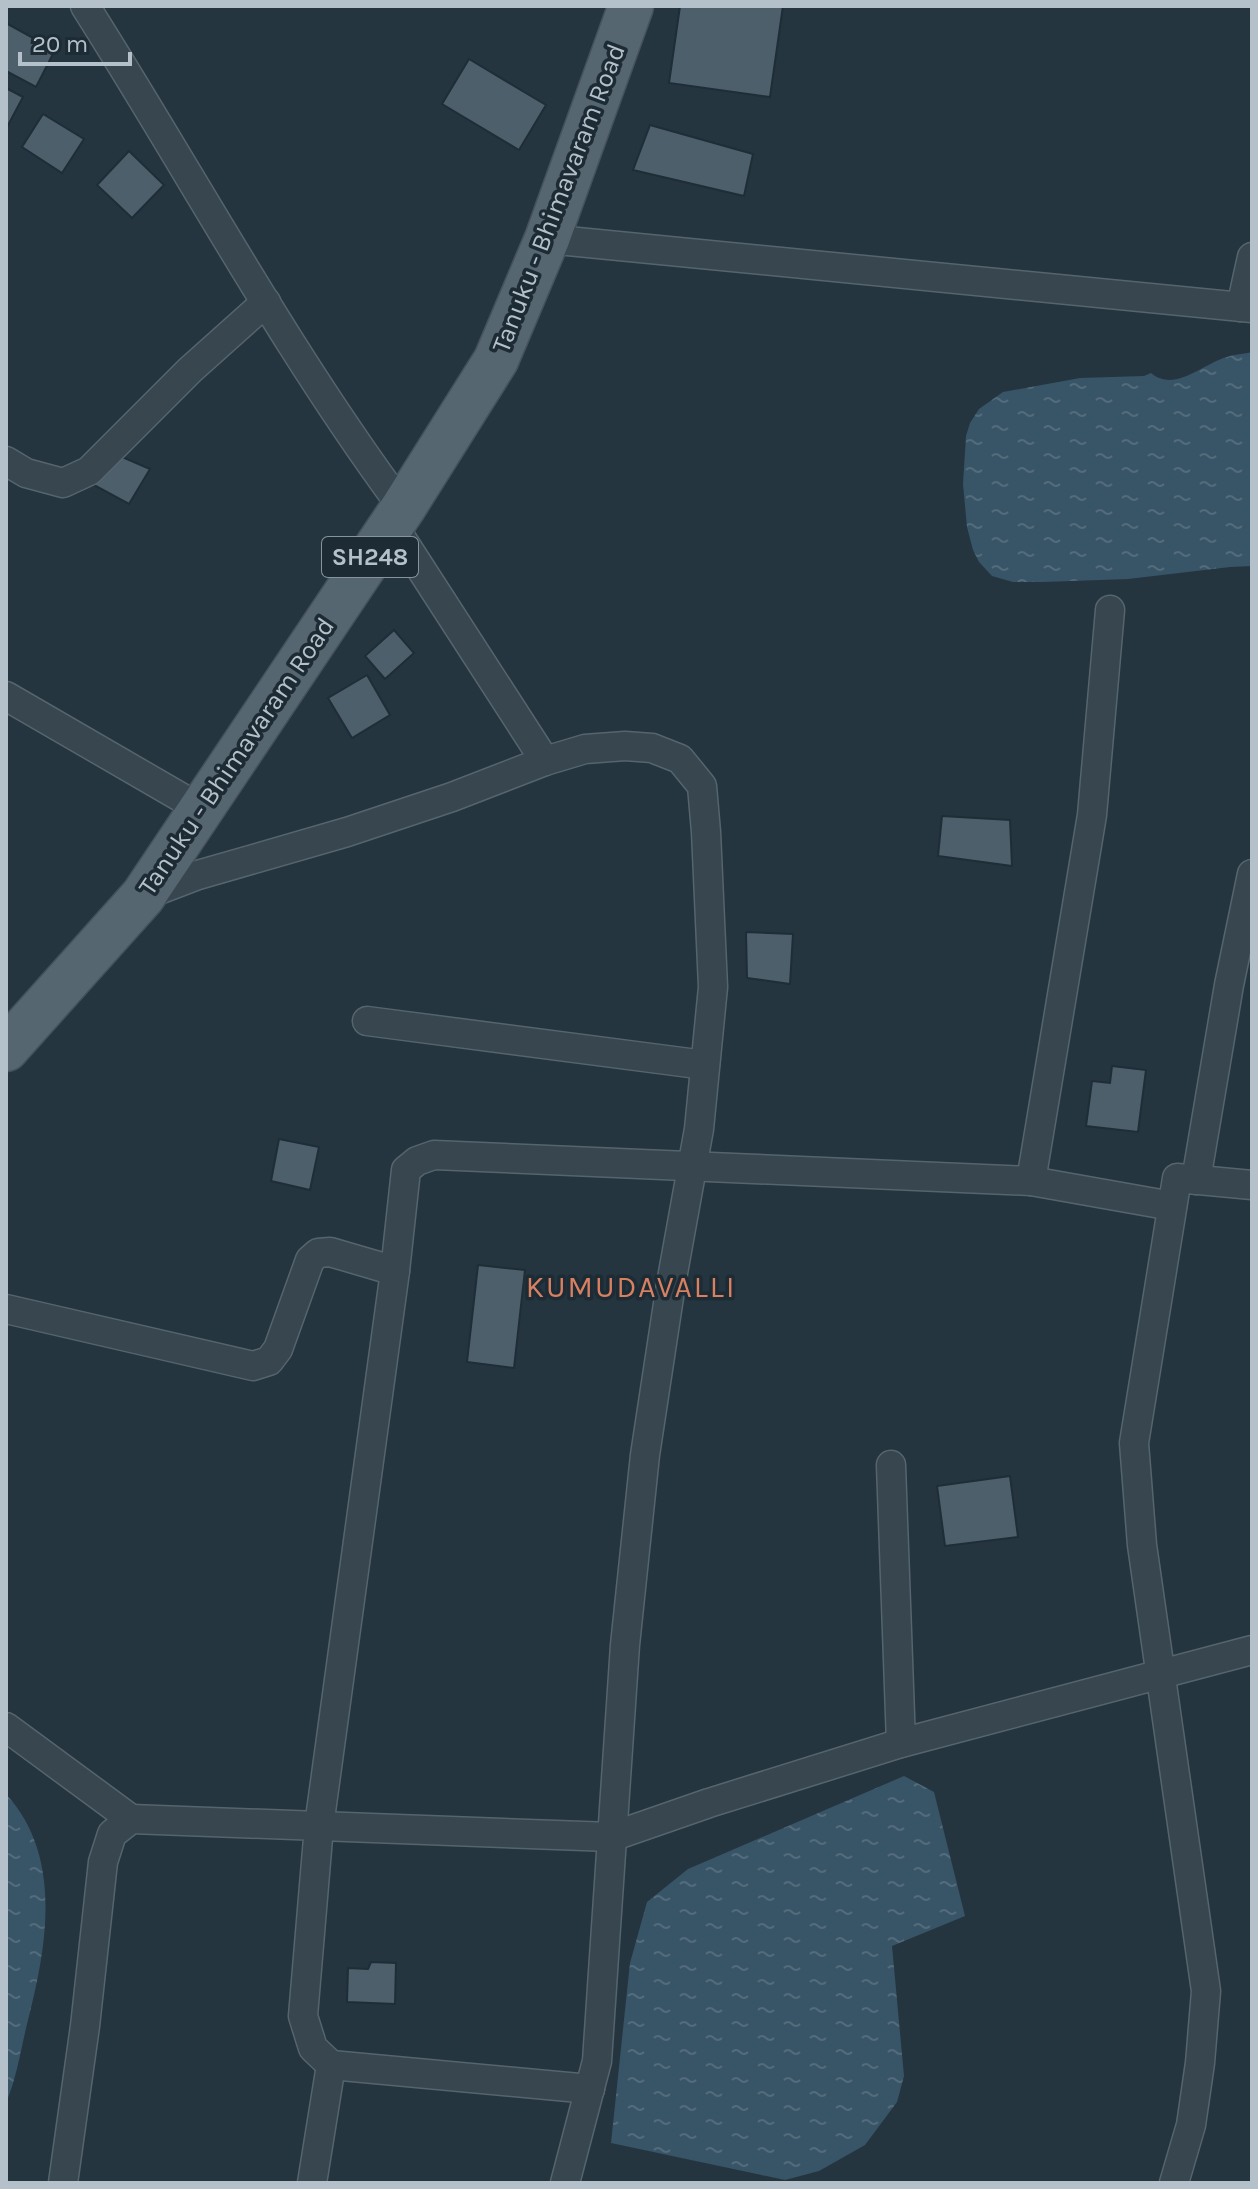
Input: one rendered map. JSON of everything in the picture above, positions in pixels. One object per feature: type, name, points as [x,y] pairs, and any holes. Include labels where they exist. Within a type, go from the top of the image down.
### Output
[{"type":"main road","name":"Tanuku - Bhimavaram Road","points":[[6,1049],[143,896],[397,516],[496,360],[547,239],[631,6]]},
{"type":"street","points":[[85,6],[266,302],[374,469],[397,516],[545,761]]},
{"type":"street","points":[[547,239],[1246,308],[1252,257]]},
{"type":"street","points":[[6,461],[26,473],[63,483],[89,471],[190,370],[266,302]]},
{"type":"street","points":[[1031,1181],[1092,815],[1110,610]]},
{"type":"street","points":[[6,696],[201,809]]},
{"type":"street","points":[[143,896],[198,875],[347,832],[585,749],[625,746],[652,748],[680,759],[702,786],[713,987],[699,1129],[645,1455],[625,1645],[597,2061],[565,2183]]},
{"type":"street","points":[[1196,1180],[1229,985],[1252,874]]},
{"type":"street","points":[[367,1021],[705,1065]]},
{"type":"street","points":[[590,2089],[331,2065],[313,2048],[303,2016],[319,1826],[406,1170],[417,1161],[434,1155],[1031,1181],[1172,1206]]},
{"type":"street","points":[[1174,2183],[1191,2125],[1206,1991],[1142,1545],[1134,1443],[1177,1178],[1252,1185]]},
{"type":"street","points":[[6,1309],[253,1366],[269,1361],[278,1349],[310,1260],[318,1253],[330,1252],[395,1271]]},
{"type":"street","points":[[891,1465],[901,1743]]},
{"type":"street","points":[[6,1727],[131,1819],[611,1837],[901,1743],[1252,1650]]},
{"type":"street","points":[[63,2183],[103,1862],[112,1834],[131,1819]]},
{"type":"street","points":[[312,2183],[331,2065]]},
{"type":"water","points":[[1252,352],[1252,566],[1128,579],[1013,582],[992,576],[979,562],[967,527],[963,484],[966,436],[979,409],[1003,392],[1080,378],[1144,376],[1151,373],[1169,380],[1179,379],[1227,357]]},
{"type":"water","points":[[904,1776],[934,1792],[965,1916],[892,1946],[904,2076],[897,2102],[865,2145],[819,2171],[785,2180],[611,2143],[630,1963],[647,1902],[688,1869]]},
{"type":"water","points":[[6,1794],[24,1818],[36,1845],[46,1902],[41,1962],[16,2073],[6,2103]]},
{"type":"building","points":[[680,6],[783,6],[770,97],[669,83]]},
{"type":"building","points":[[6,23],[55,50],[36,87],[6,71]]},
{"type":"building","points":[[469,59],[546,105],[519,150],[442,104]]},
{"type":"building","points":[[6,88],[23,97],[6,129]]},
{"type":"building","points":[[43,114],[84,139],[62,173],[22,147]]},
{"type":"building","points":[[650,125],[753,154],[744,196],[633,170]]},
{"type":"building","points":[[129,151],[164,185],[132,218],[97,185]]},
{"type":"building","points":[[113,453],[150,469],[129,504],[92,484]]},
{"type":"building","points":[[394,630],[414,653],[385,679],[365,656]]},
{"type":"building","points":[[367,675],[390,715],[352,738],[328,698]]},
{"type":"building","points":[[942,816],[1010,820],[1012,866],[938,856]]},
{"type":"building","points":[[746,932],[793,934],[790,984],[747,978]]},
{"type":"building","points":[[1112,1066],[1146,1070],[1138,1132],[1086,1126],[1092,1081],[1110,1083]]},
{"type":"building","points":[[279,1139],[319,1147],[310,1190],[271,1181]]},
{"type":"building","points":[[478,1265],[525,1270],[514,1368],[467,1362]]},
{"type":"building","points":[[1010,1476],[1018,1537],[945,1546],[937,1486]]},
{"type":"building","points":[[371,1962],[396,1963],[395,2004],[347,2002],[348,1968],[368,1969]]},
{"type":"district","name":"KUMUDAVALLI","points":[[631,1287]]}]
